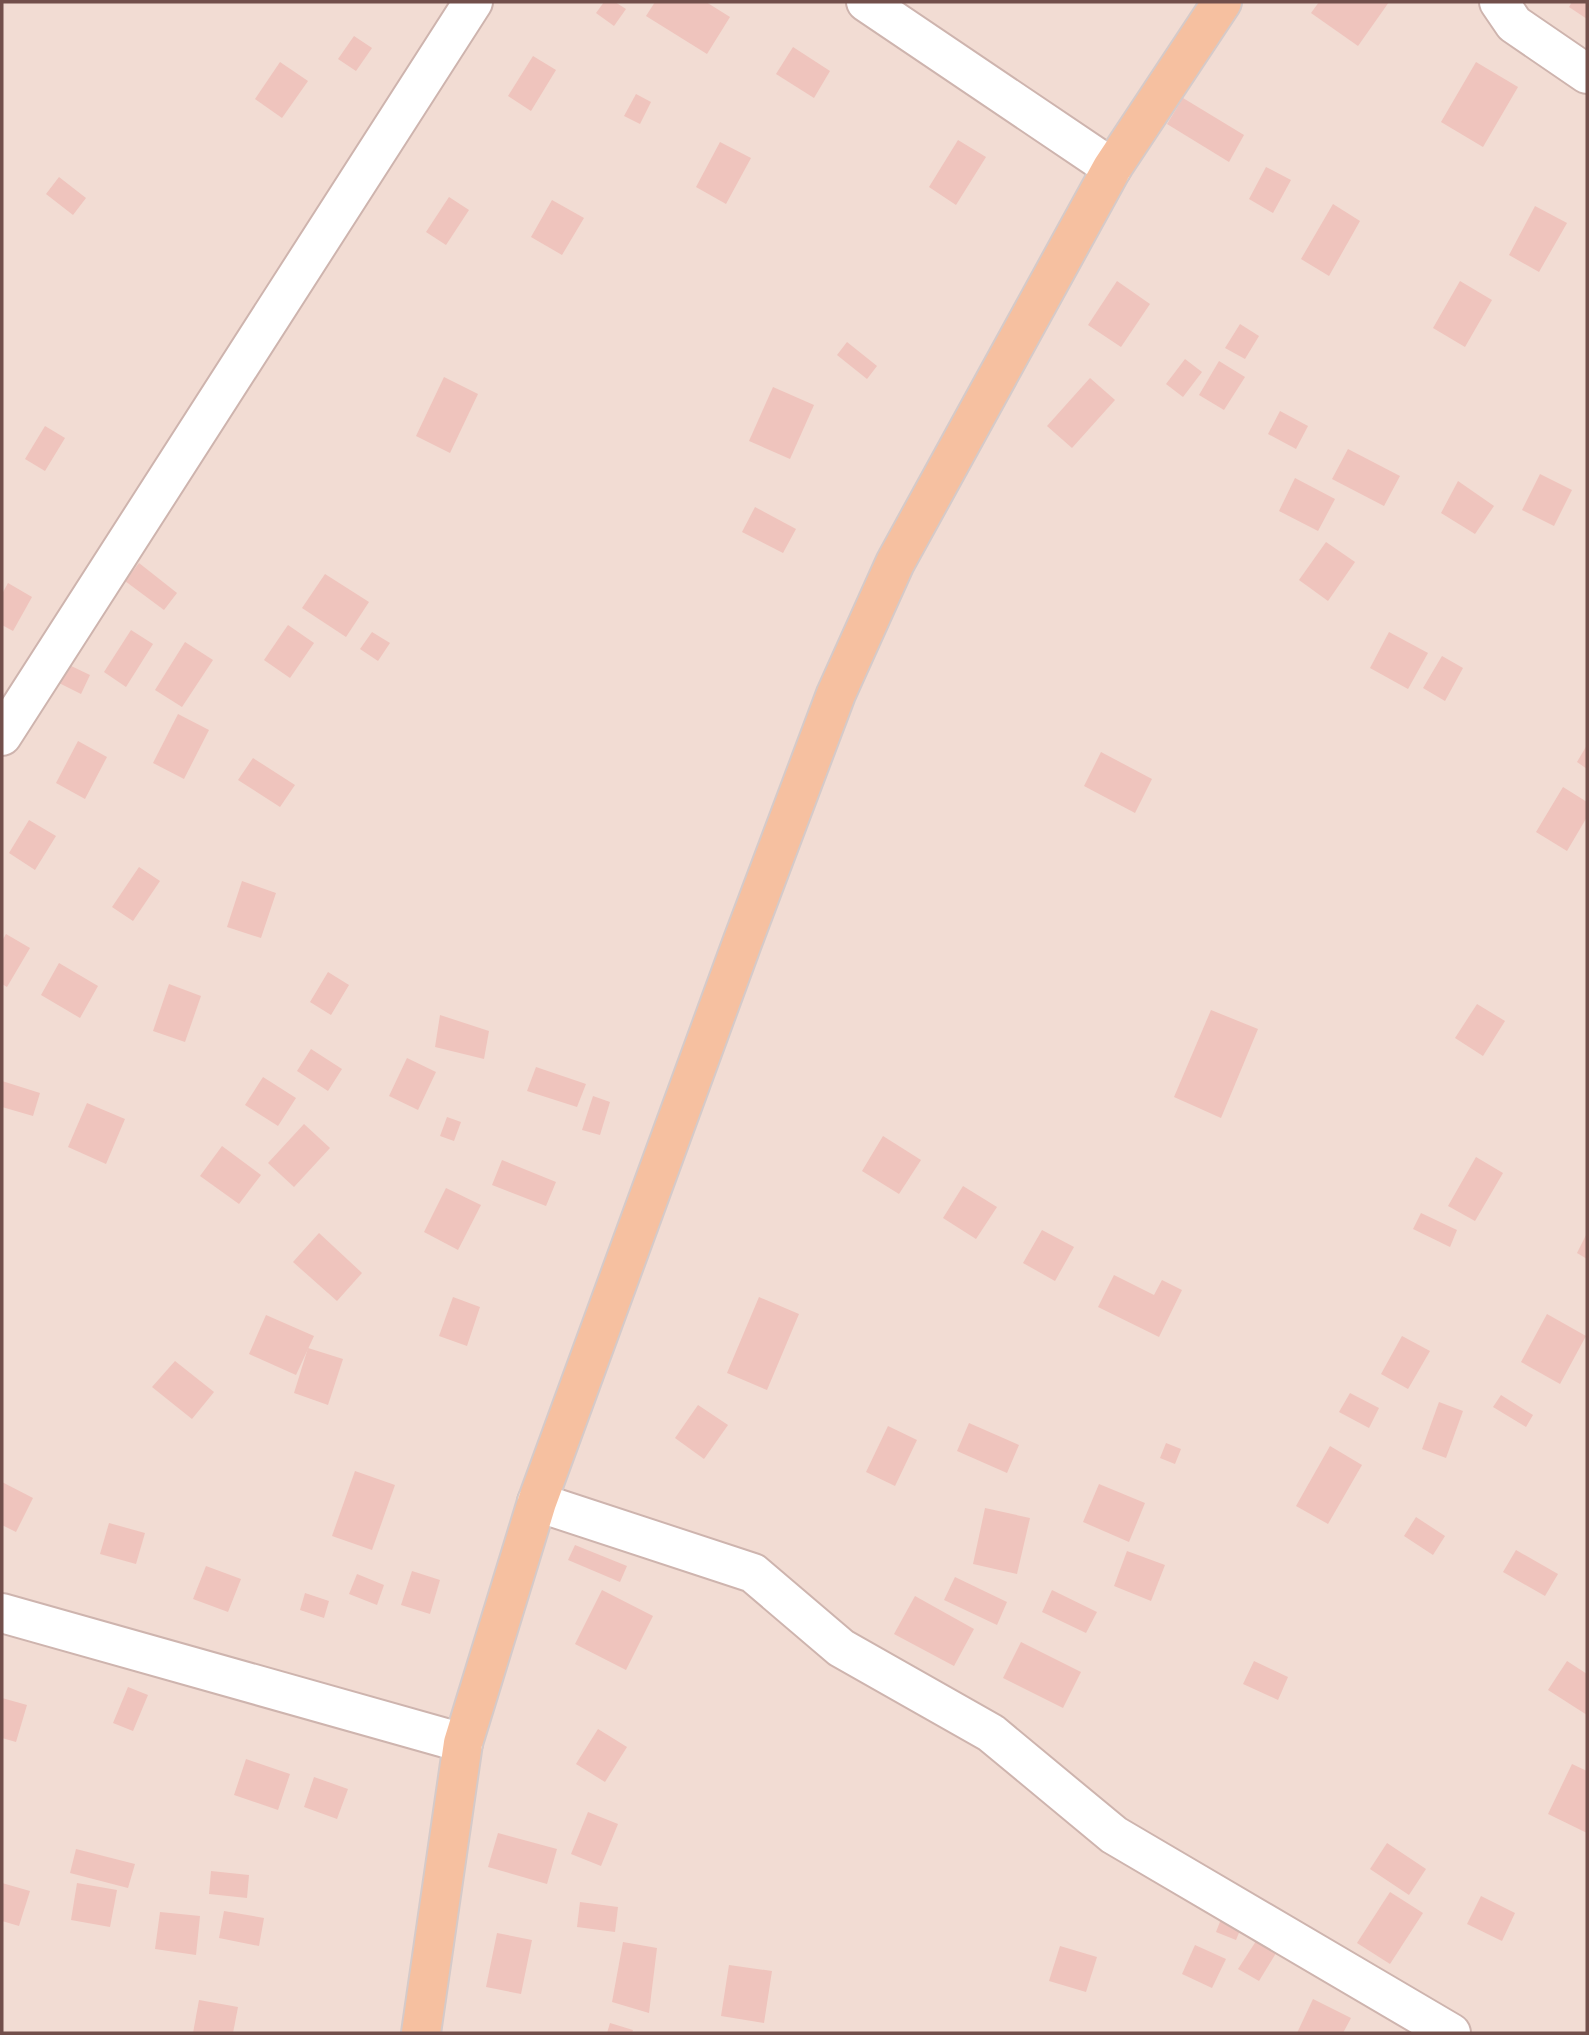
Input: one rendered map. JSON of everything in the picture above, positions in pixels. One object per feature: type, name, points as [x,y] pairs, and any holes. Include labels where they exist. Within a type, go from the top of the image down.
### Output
[{"type":"main road","points":[[421,2033],[463,1743],[537,1502],[836,694],[895,563],[1112,169],[1222,2]]},
{"type":"street","points":[[2,736],[473,2]]},
{"type":"street","points":[[866,2],[1112,169]]},
{"type":"street","points":[[1499,2],[1514,24],[1587,74]]},
{"type":"street","points":[[537,1502],[752,1573],[841,1648],[991,1733],[1114,1835],[1451,2033]]},
{"type":"street","points":[[2,1613],[463,1743]]},
{"type":"shaded area","points":[[2,2],[1587,2],[1587,2033],[2,2033]]},
{"type":"building","points":[[604,2],[615,2],[626,9],[614,26],[596,13]]},
{"type":"building","points":[[655,2],[706,2],[730,17],[707,54],[646,16]]},
{"type":"building","points":[[1319,2],[1389,2],[1358,46],[1311,13]]},
{"type":"building","points":[[1572,2],[1587,2],[1587,19],[1569,7]]},
{"type":"building","points":[[354,36],[372,48],[356,71],[338,59]]},
{"type":"building","points":[[793,47],[830,71],[814,98],[776,74]]},
{"type":"building","points":[[533,56],[556,70],[531,111],[508,96]]},
{"type":"building","points":[[280,62],[308,81],[282,118],[255,99]]},
{"type":"building","points":[[1476,62],[1518,87],[1483,147],[1441,122]]},
{"type":"building","points":[[636,94],[651,102],[640,124],[624,116]]},
{"type":"building","points":[[1183,98],[1244,135],[1229,162],[1167,124]]},
{"type":"building","points":[[958,140],[986,157],[956,205],[929,187]]},
{"type":"building","points":[[720,142],[751,158],[726,204],[696,187]]},
{"type":"building","points":[[1266,167],[1291,180],[1273,213],[1249,199]]},
{"type":"building","points":[[59,177],[86,198],[73,215],[46,194]]},
{"type":"building","points":[[449,197],[469,210],[446,245],[426,232]]},
{"type":"building","points":[[552,200],[584,218],[562,255],[531,237]]},
{"type":"building","points":[[1333,204],[1360,221],[1329,276],[1301,259]]},
{"type":"building","points":[[1535,206],[1567,223],[1539,272],[1509,255]]},
{"type":"building","points":[[1117,281],[1150,304],[1121,347],[1088,325]]},
{"type":"building","points":[[1460,281],[1492,300],[1465,347],[1433,328]]},
{"type":"building","points":[[1240,324],[1259,336],[1245,359],[1225,348]]},
{"type":"building","points":[[847,342],[877,366],[867,379],[837,355]]},
{"type":"building","points":[[1185,359],[1202,372],[1183,397],[1166,384]]},
{"type":"building","points":[[1219,361],[1245,377],[1224,410],[1199,395]]},
{"type":"building","points":[[444,377],[478,394],[450,453],[416,436]]},
{"type":"building","points":[[1090,378],[1115,400],[1072,448],[1047,426]]},
{"type":"building","points":[[773,387],[814,405],[790,459],[749,441]]},
{"type":"building","points":[[1280,411],[1308,426],[1296,449],[1268,434]]},
{"type":"building","points":[[45,426],[65,438],[45,471],[25,459]]},
{"type":"building","points":[[1348,449],[1400,476],[1384,506],[1332,479]]},
{"type":"building","points":[[1540,474],[1572,490],[1554,526],[1522,510]]},
{"type":"building","points":[[1295,478],[1335,499],[1318,531],[1279,511]]},
{"type":"building","points":[[1458,481],[1494,506],[1475,534],[1441,513]]},
{"type":"building","points":[[755,507],[796,529],[783,553],[742,532]]},
{"type":"building","points":[[1326,542],[1355,562],[1328,601],[1299,580]]},
{"type":"building","points":[[139,563],[177,593],[164,610],[125,581]]},
{"type":"building","points":[[325,574],[369,602],[346,637],[302,608]]},
{"type":"building","points":[[8,583],[32,597],[13,631],[2,625],[2,594]]},
{"type":"building","points":[[288,625],[314,643],[290,678],[264,660]]},
{"type":"building","points":[[131,630],[153,644],[126,687],[104,672]]},
{"type":"building","points":[[372,632],[390,643],[378,661],[360,649]]},
{"type":"building","points":[[1389,632],[1428,653],[1408,689],[1370,668]]},
{"type":"building","points":[[185,642],[213,660],[182,707],[155,690]]},
{"type":"building","points":[[1442,656],[1463,668],[1445,701],[1423,688]]},
{"type":"building","points":[[67,664],[90,675],[81,694],[57,682]]},
{"type":"building","points":[[178,714],[209,730],[184,779],[153,763]]},
{"type":"building","points":[[78,741],[107,757],[85,799],[56,783]]},
{"type":"building","points":[[1587,745],[1587,769],[1577,762]]},
{"type":"building","points":[[1101,752],[1152,779],[1135,813],[1084,786]]},
{"type":"building","points":[[253,758],[295,785],[280,807],[238,780]]},
{"type":"building","points":[[1563,787],[1587,802],[1587,817],[1567,851],[1536,832]]},
{"type":"building","points":[[29,820],[56,836],[35,870],[9,853]]},
{"type":"building","points":[[139,867],[160,881],[133,921],[112,907]]},
{"type":"building","points":[[242,881],[276,893],[261,938],[227,927]]},
{"type":"building","points":[[6,934],[30,948],[7,987],[2,984],[2,941]]},
{"type":"building","points":[[59,963],[98,986],[80,1018],[41,995]]},
{"type":"building","points":[[328,972],[349,985],[331,1015],[310,1002]]},
{"type":"building","points":[[169,984],[201,996],[185,1042],[153,1031]]},
{"type":"building","points":[[1477,1004],[1505,1021],[1483,1056],[1455,1038]]},
{"type":"building","points":[[1211,1010],[1258,1029],[1221,1118],[1174,1097]]},
{"type":"building","points":[[440,1015],[489,1031],[484,1059],[435,1047]]},
{"type":"building","points":[[311,1049],[342,1069],[328,1091],[297,1071]]},
{"type":"building","points":[[407,1058],[436,1072],[418,1110],[389,1096]]},
{"type":"building","points":[[536,1067],[586,1084],[577,1107],[527,1091]]},
{"type":"building","points":[[263,1077],[296,1098],[278,1126],[245,1105]]},
{"type":"building","points":[[2,1081],[40,1093],[33,1116],[2,1107]]},
{"type":"building","points":[[593,1096],[610,1102],[600,1135],[582,1130]]},
{"type":"building","points":[[87,1103],[125,1119],[106,1164],[68,1147]]},
{"type":"building","points":[[447,1117],[461,1122],[454,1141],[440,1136]]},
{"type":"building","points":[[304,1124],[330,1148],[294,1187],[268,1163]]},
{"type":"building","points":[[883,1136],[921,1160],[899,1194],[862,1171]]},
{"type":"building","points":[[222,1146],[261,1175],[239,1204],[200,1176]]},
{"type":"building","points":[[1476,1157],[1503,1173],[1475,1221],[1448,1206]]},
{"type":"building","points":[[502,1160],[556,1182],[546,1206],[492,1185]]},
{"type":"building","points":[[963,1186],[997,1207],[976,1239],[943,1218]]},
{"type":"building","points":[[446,1188],[481,1205],[458,1250],[424,1232]]},
{"type":"building","points":[[1421,1213],[1457,1230],[1450,1247],[1413,1229]]},
{"type":"building","points":[[1042,1230],[1074,1247],[1055,1281],[1023,1263]]},
{"type":"building","points":[[319,1233],[362,1273],[337,1301],[293,1262]]},
{"type":"building","points":[[1587,1233],[1587,1259],[1577,1253]]},
{"type":"building","points":[[1114,1275],[1154,1295],[1162,1280],[1182,1290],[1159,1337],[1098,1307]]},
{"type":"building","points":[[453,1297],[480,1307],[467,1346],[439,1336]]},
{"type":"building","points":[[759,1297],[799,1314],[767,1390],[727,1373]]},
{"type":"building","points":[[1547,1314],[1586,1336],[1560,1384],[1521,1362]]},
{"type":"building","points":[[266,1315],[314,1336],[296,1375],[249,1354]]},
{"type":"building","points":[[1402,1336],[1430,1351],[1408,1389],[1381,1374]]},
{"type":"building","points":[[308,1348],[343,1359],[328,1405],[294,1393]]},
{"type":"building","points":[[175,1361],[214,1392],[192,1419],[152,1387]]},
{"type":"building","points":[[1350,1393],[1379,1408],[1369,1428],[1339,1412]]},
{"type":"building","points":[[1501,1395],[1533,1415],[1526,1427],[1493,1407]]},
{"type":"building","points":[[1439,1402],[1463,1411],[1446,1458],[1422,1449]]},
{"type":"building","points":[[698,1405],[728,1425],[704,1459],[675,1438]]},
{"type":"building","points":[[969,1423],[1019,1445],[1007,1473],[957,1451]]},
{"type":"building","points":[[888,1426],[917,1440],[895,1486],[866,1472]]},
{"type":"building","points":[[1166,1443],[1181,1449],[1175,1464],[1160,1458]]},
{"type":"building","points":[[1330,1446],[1362,1465],[1328,1524],[1296,1506]]},
{"type":"building","points":[[355,1471],[395,1485],[372,1550],[332,1536]]},
{"type":"building","points":[[2,1482],[33,1498],[16,1532],[2,1525]]},
{"type":"building","points":[[1099,1484],[1145,1503],[1129,1542],[1083,1522]]},
{"type":"building","points":[[985,1508],[1030,1518],[1017,1574],[973,1564]]},
{"type":"building","points":[[1416,1517],[1445,1536],[1433,1555],[1404,1536]]},
{"type":"building","points":[[109,1523],[145,1533],[136,1564],[100,1554]]},
{"type":"building","points":[[575,1545],[627,1566],[620,1582],[568,1560]]},
{"type":"building","points":[[1516,1550],[1558,1574],[1545,1596],[1503,1572]]},
{"type":"building","points":[[1127,1551],[1165,1565],[1151,1601],[1114,1586]]},
{"type":"building","points":[[206,1566],[241,1579],[228,1612],[193,1599]]},
{"type":"building","points":[[412,1571],[440,1580],[430,1614],[401,1605]]},
{"type":"building","points":[[357,1574],[384,1585],[377,1605],[349,1594]]},
{"type":"building","points":[[955,1577],[1007,1602],[997,1625],[944,1600]]},
{"type":"building","points":[[602,1590],[653,1616],[626,1670],[575,1644]]},
{"type":"building","points":[[1052,1590],[1097,1612],[1086,1633],[1042,1612]]},
{"type":"building","points":[[305,1593],[329,1601],[324,1618],[300,1610]]},
{"type":"building","points":[[915,1596],[974,1629],[954,1666],[894,1634]]},
{"type":"building","points":[[1021,1642],[1081,1672],[1063,1708],[1003,1678]]},
{"type":"building","points":[[1254,1661],[1288,1677],[1278,1700],[1243,1684]]},
{"type":"building","points":[[1567,1661],[1587,1674],[1587,1715],[1548,1690]]},
{"type":"building","points":[[128,1687],[148,1695],[133,1731],[113,1723]]},
{"type":"building","points":[[2,1698],[27,1705],[16,1742],[2,1738]]},
{"type":"building","points":[[598,1729],[627,1747],[605,1782],[576,1764]]},
{"type":"building","points":[[246,1759],[290,1774],[278,1810],[234,1795]]},
{"type":"building","points":[[1572,1764],[1587,1771],[1587,1833],[1548,1814]]},
{"type":"building","points":[[314,1777],[348,1789],[337,1819],[304,1807]]},
{"type":"building","points":[[588,1812],[618,1824],[601,1866],[571,1854]]},
{"type":"building","points":[[498,1833],[557,1849],[547,1884],[488,1867]]},
{"type":"building","points":[[1387,1843],[1426,1869],[1409,1895],[1370,1869]]},
{"type":"building","points":[[76,1849],[135,1864],[128,1888],[70,1873]]},
{"type":"building","points":[[211,1871],[249,1875],[247,1898],[209,1894]]},
{"type":"building","points":[[2,1883],[30,1891],[19,1926],[2,1921]]},
{"type":"building","points":[[77,1883],[117,1890],[110,1927],[71,1920]]},
{"type":"building","points":[[1390,1892],[1423,1913],[1390,1964],[1357,1943]]},
{"type":"building","points":[[1481,1896],[1515,1913],[1502,1941],[1467,1924]]},
{"type":"building","points":[[580,1902],[618,1907],[615,1932],[577,1927]]},
{"type":"building","points":[[224,1911],[264,1918],[259,1946],[219,1938]]},
{"type":"building","points":[[160,1912],[200,1916],[196,1955],[155,1949]]},
{"type":"building","points":[[1223,1914],[1243,1923],[1236,1940],[1216,1932]]},
{"type":"building","points":[[497,1933],[532,1940],[521,1994],[486,1987]]},
{"type":"building","points":[[1258,1938],[1278,1950],[1259,1981],[1238,1969]]},
{"type":"building","points":[[623,1942],[657,1948],[649,2013],[612,2002]]},
{"type":"building","points":[[1195,1945],[1226,1959],[1212,1988],[1182,1974]]},
{"type":"building","points":[[1060,1946],[1097,1957],[1086,1992],[1049,1981]]},
{"type":"building","points":[[729,1965],[772,1971],[764,2023],[721,2016]]},
{"type":"building","points":[[1313,1999],[1351,2018],[1343,2033],[1297,2033]]},
{"type":"building","points":[[199,2000],[238,2007],[233,2033],[193,2033]]},
{"type":"building","points":[[610,2023],[633,2030],[632,2033],[607,2033]]}]
